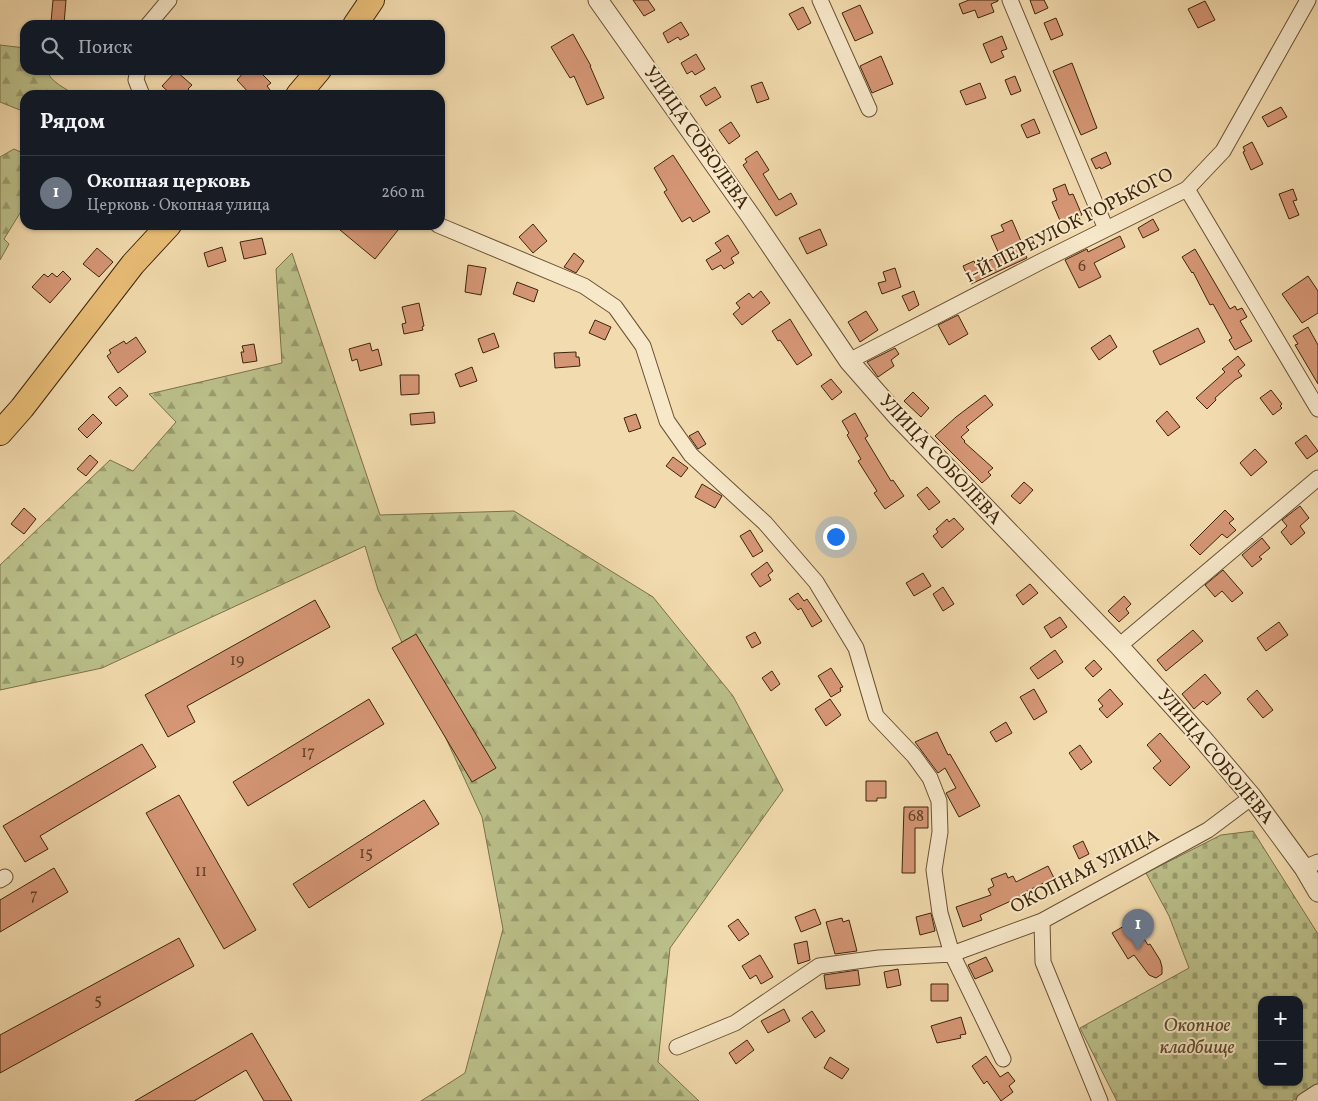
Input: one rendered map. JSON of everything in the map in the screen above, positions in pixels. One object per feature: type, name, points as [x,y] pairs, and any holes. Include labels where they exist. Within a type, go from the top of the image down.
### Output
[{"type":"main road","points":[[358,20],[372,0]]},
{"type":"main road","points":[[302,90],[316,75]]},
{"type":"main road","points":[[0,433],[22,408],[133,264],[164,230]]},
{"type":"street","points":[[152,20],[169,0]]},
{"type":"street","name":"УЛИЦА СОБОЛЕВА","points":[[598,0],[750,215],[849,361],[898,417],[1119,646],[1201,737],[1311,865],[1318,892]]},
{"type":"street","points":[[820,0],[869,109]]},
{"type":"street","points":[[1010,0],[1106,229]]},
{"type":"street","name":"1-Й ПЕРЕУЛОК ГОРЬКОГО","points":[[849,361],[1187,189],[1223,151],[1308,0]]},
{"type":"street","points":[[137,75],[136,80],[140,90]]},
{"type":"street","points":[[1187,189],[1318,409]]},
{"type":"street","points":[[445,228],[584,286],[615,307],[643,346],[667,421],[691,456],[764,523],[816,582],[856,648],[876,716],[914,756],[930,778],[939,801],[940,832],[934,870],[940,912],[952,954],[1003,1060]]},
{"type":"street","points":[[1119,646],[1318,478]]},
{"type":"street","name":"ОКОПНАЯ УЛИЦА","points":[[677,1047],[735,1023],[819,966],[879,958],[952,954],[1042,921],[1208,830],[1252,797]]},
{"type":"street","points":[[1042,921],[1043,962],[1100,1101]]},
{"type":"street","points":[[1304,1101],[1318,1092]]},
{"type":"green space","points":[[0,45],[20,47],[20,75],[49,75],[68,90],[20,90],[20,110],[0,102]]},
{"type":"green space","points":[[14,149],[20,152],[20,213],[4,239],[9,244],[0,260],[0,157]]},
{"type":"green space","points":[[292,253],[380,515],[514,511],[653,597],[733,696],[783,790],[670,948],[658,1062],[699,1101],[421,1101],[465,1073],[503,929],[482,817],[378,590],[365,546],[102,668],[0,690],[0,565],[110,460],[133,471],[176,422],[149,394],[282,363],[276,269]]},
{"type":"green space","name":"Окопное кладбище","points":[[1253,831],[1318,934],[1318,1084],[1292,1101],[1117,1101],[1080,1028],[1189,968],[1169,916],[1146,873],[1221,835]]},
{"type":"building","points":[[53,0],[66,0],[64,20],[51,20]]},
{"type":"building","points":[[633,0],[648,0],[655,10],[644,16]]},
{"type":"building","points":[[969,0],[998,1],[991,4],[994,12],[978,18],[975,10],[963,14],[959,4]]},
{"type":"building","points":[[1030,0],[1044,0],[1048,8],[1035,14]]},
{"type":"building","points":[[1205,1],[1215,20],[1198,28],[1188,9]]},
{"type":"building","points":[[860,5],[873,33],[855,41],[842,13]]},
{"type":"building","points":[[803,7],[811,23],[798,30],[789,14]]},
{"type":"building","points":[[1056,18],[1063,35],[1051,40],[1044,23]]},
{"type":"building","points":[[681,22],[689,35],[680,40],[678,37],[668,43],[663,33]]},
{"type":"building","points":[[573,34],[591,66],[604,98],[587,105],[574,76],[570,78],[551,47]]},
{"type":"building","points":[[1002,36],[1007,49],[1001,51],[1004,57],[991,63],[983,44]]},
{"type":"building","points":[[696,54],[705,69],[695,75],[692,71],[687,74],[681,63]]},
{"type":"building","points":[[881,56],[893,84],[872,93],[860,66]]},
{"type":"building","points":[[1072,63],[1097,128],[1081,135],[1053,71]]},
{"type":"building","points":[[172,75],[181,75],[192,85],[189,90],[166,90],[162,86]]},
{"type":"building","points":[[241,75],[263,75],[271,83],[267,86],[270,90],[246,90],[237,80]]},
{"type":"building","points":[[1015,76],[1021,91],[1011,95],[1005,80]]},
{"type":"building","points":[[762,82],[769,99],[757,103],[751,86]]},
{"type":"building","points":[[980,83],[986,98],[966,105],[960,91]]},
{"type":"building","points":[[715,87],[721,97],[706,106],[700,96]]},
{"type":"building","points":[[1281,107],[1287,117],[1268,127],[1262,117]]},
{"type":"building","points":[[1034,119],[1040,133],[1027,138],[1021,125]]},
{"type":"building","points":[[731,122],[740,136],[729,144],[719,130]]},
{"type":"building","points":[[1252,142],[1263,164],[1251,170],[1243,152],[1245,151],[1243,147]]},
{"type":"building","points":[[757,151],[769,170],[763,174],[779,200],[791,193],[797,204],[776,216],[743,165],[747,162],[745,159]]},
{"type":"building","points":[[1106,152],[1111,164],[1101,169],[1100,167],[1096,169],[1091,159]]},
{"type":"building","points":[[673,155],[710,212],[693,222],[690,217],[682,222],[664,192],[667,190],[654,168]]},
{"type":"building","points":[[1065,184],[1069,195],[1073,194],[1082,215],[1078,216],[1082,224],[1068,230],[1064,222],[1061,223],[1052,202],[1057,200],[1053,189]]},
{"type":"building","points":[[1293,189],[1297,200],[1293,201],[1299,215],[1289,219],[1279,194]]},
{"type":"building","points":[[1153,219],[1159,230],[1143,238],[1138,228]]},
{"type":"building","points":[[1012,220],[1021,241],[1019,242],[1027,258],[971,284],[963,266],[974,261],[976,266],[1000,256],[991,236],[1004,231],[1001,225]]},
{"type":"building","points":[[533,224],[547,241],[533,253],[519,237]]},
{"type":"building","points":[[820,229],[827,245],[807,254],[799,238]]},
{"type":"building","points":[[340,230],[398,230],[375,259]]},
{"type":"building","points":[[728,235],[739,253],[731,258],[734,263],[724,269],[721,265],[712,270],[706,260],[721,251],[715,243]]},
{"type":"building","points":[[1120,236],[1125,247],[1094,263],[1101,277],[1079,288],[1065,260],[1087,249],[1088,252]]},
{"type":"building","points":[[262,238],[266,254],[244,259],[240,242]]},
{"type":"building","points":[[222,247],[226,261],[208,267],[204,253]]},
{"type":"building","points":[[97,248],[113,262],[99,277],[83,264]]},
{"type":"building","points":[[1195,249],[1230,309],[1235,306],[1237,310],[1242,308],[1247,317],[1240,321],[1252,341],[1235,350],[1229,340],[1232,338],[1213,304],[1210,305],[1193,272],[1182,257]]},
{"type":"building","points":[[574,253],[584,261],[576,273],[564,267]]},
{"type":"building","points":[[468,265],[486,268],[481,295],[465,292]]},
{"type":"building","points":[[895,268],[901,287],[882,294],[878,283],[886,281],[883,272]]},
{"type":"building","points":[[63,271],[71,279],[50,303],[32,287],[44,274],[48,277],[52,273],[57,277]]},
{"type":"building","points":[[1308,276],[1318,291],[1318,313],[1302,323],[1282,294]]},
{"type":"building","points":[[517,282],[538,290],[534,302],[513,294]]},
{"type":"building","points":[[761,291],[770,303],[742,325],[733,314],[740,308],[736,303],[749,293],[753,298]]},
{"type":"building","points":[[914,291],[919,305],[909,311],[902,296]]},
{"type":"building","points":[[419,303],[424,326],[422,327],[423,330],[404,334],[402,324],[406,323],[402,307]]},
{"type":"building","points":[[866,311],[878,330],[860,342],[848,322]]},
{"type":"building","points":[[958,315],[968,334],[949,345],[938,325]]},
{"type":"building","points":[[790,319],[812,355],[797,365],[772,331]]},
{"type":"building","points":[[595,320],[611,327],[605,340],[589,333]]},
{"type":"building","points":[[1308,327],[1318,345],[1318,384],[1295,345],[1298,344],[1293,336]]},
{"type":"building","points":[[1198,328],[1205,342],[1160,365],[1153,351]]},
{"type":"building","points":[[494,333],[499,347],[483,353],[478,339]]},
{"type":"building","points":[[1110,335],[1117,347],[1099,360],[1091,348]]},
{"type":"building","points":[[136,337],[146,352],[118,373],[107,356],[111,353],[109,350],[124,341],[126,344]]},
{"type":"building","points":[[370,343],[372,351],[378,349],[382,365],[360,371],[357,359],[352,361],[349,349]]},
{"type":"building","points":[[254,344],[257,361],[243,363],[241,352],[244,352],[242,346]]},
{"type":"building","points":[[895,348],[899,354],[891,360],[894,366],[878,377],[867,362]]},
{"type":"building","points":[[576,352],[576,357],[579,357],[580,366],[555,368],[554,353]]},
{"type":"building","points":[[1238,356],[1245,365],[1238,371],[1242,376],[1215,398],[1216,400],[1207,409],[1196,398],[1225,372],[1222,369]]},
{"type":"building","points":[[472,367],[477,381],[460,387],[455,374]]},
{"type":"building","points":[[400,375],[419,375],[419,394],[401,395]]},
{"type":"building","points":[[831,379],[842,392],[832,400],[821,386]]},
{"type":"building","points":[[120,387],[128,396],[116,406],[108,397]]},
{"type":"building","points":[[1271,390],[1282,404],[1280,406],[1282,408],[1273,415],[1260,398]]},
{"type":"building","points":[[913,392],[929,408],[921,417],[904,401]]},
{"type":"building","points":[[985,395],[993,405],[966,427],[969,430],[961,437],[964,442],[993,468],[988,472],[991,475],[982,483],[935,436]]},
{"type":"building","points":[[1167,411],[1180,427],[1168,436],[1156,421]]},
{"type":"building","points":[[434,412],[435,423],[411,425],[410,414]]},
{"type":"building","points":[[855,413],[868,436],[865,438],[891,481],[893,480],[904,496],[885,509],[874,493],[877,491],[858,461],[861,459],[847,435],[849,433],[842,421]]},
{"type":"building","points":[[93,414],[102,423],[87,438],[78,429]]},
{"type":"building","points":[[636,414],[641,428],[629,432],[624,418]]},
{"type":"building","points":[[698,431],[706,444],[698,449],[689,436]]},
{"type":"building","points":[[1306,435],[1318,451],[1307,459],[1295,443]]},
{"type":"building","points":[[1255,449],[1267,462],[1251,476],[1240,463]]},
{"type":"building","points":[[90,455],[98,462],[86,476],[77,469]]},
{"type":"building","points":[[673,457],[688,468],[681,477],[666,466]]},
{"type":"building","points":[[1024,482],[1033,490],[1020,504],[1011,496]]},
{"type":"building","points":[[702,484],[722,496],[715,508],[695,497]]},
{"type":"building","points":[[927,487],[940,502],[929,510],[917,495]]},
{"type":"building","points":[[1300,506],[1309,518],[1300,526],[1305,533],[1291,545],[1281,532],[1287,526],[1282,520]]},
{"type":"building","points":[[24,508],[36,519],[24,534],[11,524]]},
{"type":"building","points":[[1225,510],[1234,519],[1229,523],[1236,530],[1227,538],[1222,534],[1200,555],[1190,545]]},
{"type":"building","points":[[954,518],[964,529],[942,548],[933,536],[938,532],[936,529],[947,519],[949,522]]},
{"type":"building","points":[[750,530],[763,551],[753,557],[740,536]]},
{"type":"building","points":[[1262,538],[1270,548],[1259,557],[1262,559],[1252,567],[1242,555]]},
{"type":"building","points":[[767,562],[773,571],[768,575],[771,580],[760,587],[751,574]]},
{"type":"building","points":[[1223,570],[1243,593],[1232,602],[1222,591],[1215,597],[1205,585]]},
{"type":"building","points":[[923,573],[931,586],[914,596],[906,583]]},
{"type":"building","points":[[1030,584],[1038,593],[1023,605],[1016,595]]},
{"type":"building","points":[[943,587],[954,604],[943,611],[933,594]]},
{"type":"building","points":[[798,593],[804,601],[807,599],[822,621],[812,627],[801,608],[798,610],[789,599]]},
{"type":"building","points":[[1124,596],[1131,604],[1126,609],[1129,613],[1119,622],[1108,611]]},
{"type":"building","points":[[315,600],[330,627],[187,706],[195,722],[168,737],[145,695]]},
{"type":"building","points":[[1060,617],[1067,627],[1051,638],[1044,627]]},
{"type":"building","points":[[1279,622],[1288,635],[1266,651],[1257,638]]},
{"type":"building","points":[[1193,630],[1203,641],[1166,671],[1157,660]]},
{"type":"building","points":[[755,632],[761,643],[752,648],[746,637]]},
{"type":"building","points":[[416,634],[496,768],[472,782],[392,648]]},
{"type":"building","points":[[1055,650],[1063,662],[1038,679],[1030,668]]},
{"type":"building","points":[[1094,660],[1102,669],[1093,677],[1085,668]]},
{"type":"building","points":[[831,668],[843,687],[840,688],[841,691],[831,697],[818,676]]},
{"type":"building","points":[[772,671],[780,684],[771,691],[762,678]]},
{"type":"building","points":[[1205,674],[1221,693],[1207,705],[1203,701],[1194,709],[1182,694]]},
{"type":"building","points":[[1034,689],[1047,712],[1034,720],[1020,697]]},
{"type":"building","points":[[1110,689],[1123,704],[1107,718],[1099,709],[1103,706],[1098,700]]},
{"type":"building","points":[[1257,690],[1273,710],[1263,718],[1247,699]]},
{"type":"building","points":[[369,699],[384,724],[248,806],[233,782]]},
{"type":"building","points":[[830,699],[841,715],[826,726],[815,709]]},
{"type":"building","points":[[1006,722],[1012,733],[996,742],[990,732]]},
{"type":"building","points":[[937,732],[948,755],[950,754],[980,806],[959,817],[946,793],[956,788],[945,768],[938,773],[915,742]]},
{"type":"building","points":[[1160,733],[1190,767],[1170,786],[1153,768],[1161,761],[1147,745]]},
{"type":"building","points":[[142,744],[156,767],[40,836],[48,849],[25,862],[3,826]]},
{"type":"building","points":[[1080,745],[1092,762],[1081,770],[1069,753]]},
{"type":"building","points":[[866,781],[886,781],[886,798],[877,798],[877,801],[866,801]]},
{"type":"building","points":[[179,795],[256,930],[224,949],[146,813]]},
{"type":"building","points":[[424,800],[439,824],[309,908],[293,884]]},
{"type":"building","points":[[904,807],[928,807],[928,828],[915,828],[915,873],[902,873]]},
{"type":"building","points":[[1083,841],[1089,854],[1079,859],[1073,846]]},
{"type":"building","points":[[1048,866],[1054,878],[1021,894],[1022,896],[980,915],[982,920],[963,927],[956,907],[991,895],[988,889],[994,886],[991,879],[1006,873],[1008,878],[1013,876],[1016,882]]},
{"type":"building","points":[[54,868],[68,892],[0,932],[0,900]]},
{"type":"building","points":[[815,909],[821,924],[801,932],[795,917]]},
{"type":"building","points":[[931,913],[935,931],[920,935],[916,917]]},
{"type":"building","points":[[842,918],[843,922],[849,920],[857,951],[835,954],[826,922]]},
{"type":"building","points":[[738,919],[749,934],[739,941],[728,926]]},
{"type":"building","points":[[1131,922],[1148,945],[1150,944],[1160,960],[1162,974],[1156,978],[1149,975],[1134,955],[1128,959],[1112,933]]},
{"type":"building","points":[[179,938],[194,966],[0,1073],[0,1035]]},
{"type":"building","points":[[807,941],[810,960],[798,964],[794,944]]},
{"type":"building","points":[[760,955],[773,977],[761,984],[756,975],[750,979],[742,966]]},
{"type":"building","points":[[986,957],[993,971],[975,979],[968,965]]},
{"type":"building","points":[[898,969],[901,985],[887,988],[884,972]]},
{"type":"building","points":[[858,970],[860,985],[826,989],[824,975]]},
{"type":"building","points":[[931,984],[948,984],[948,1001],[931,1001]]},
{"type":"building","points":[[784,1009],[790,1021],[768,1033],[761,1021]]},
{"type":"building","points":[[812,1011],[825,1031],[815,1038],[802,1018]]},
{"type":"building","points":[[961,1017],[966,1034],[960,1035],[961,1038],[937,1043],[931,1026]]},
{"type":"building","points":[[252,1033],[292,1101],[264,1101],[246,1070],[194,1101],[135,1101]]},
{"type":"building","points":[[747,1040],[754,1050],[736,1064],[729,1053]]},
{"type":"building","points":[[986,1056],[1000,1077],[1008,1072],[1015,1081],[1009,1086],[1013,1092],[1001,1101],[987,1081],[984,1084],[972,1066]]},
{"type":"building","points":[[830,1057],[849,1069],[842,1079],[824,1068]]},
{"type":"place","name":"Окопная церковь","points":[[1138,950]]}]
